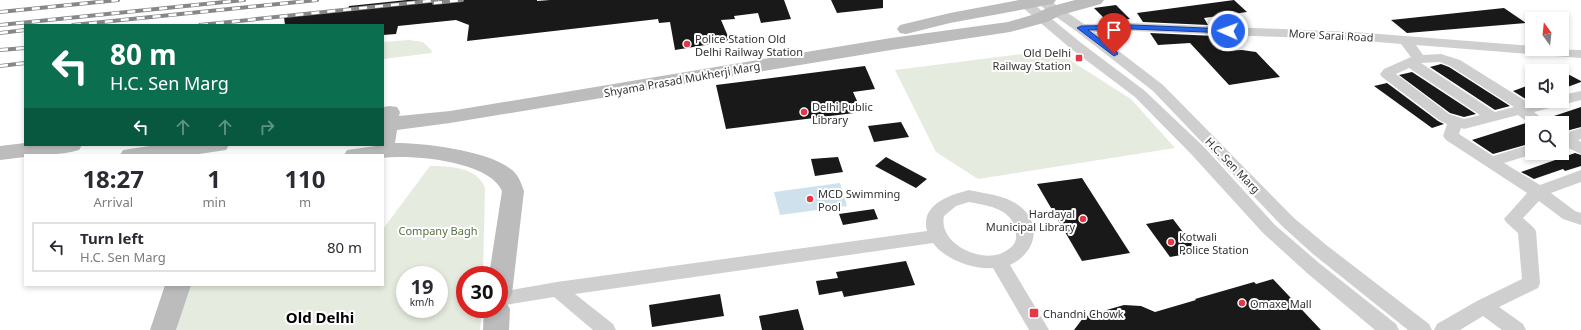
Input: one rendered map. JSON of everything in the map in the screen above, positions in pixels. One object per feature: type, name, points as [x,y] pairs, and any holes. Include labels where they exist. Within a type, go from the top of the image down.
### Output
[{"type":"main road","name":"Shyama Prasad Mukherji Marg","points":[[386,117],[450,117],[891,44],[1010,27],[1042,7],[1095,0]]},
{"type":"main road","points":[[386,117],[384,144],[387,149],[392,150]]},
{"type":"main road","points":[[0,153],[61,146]]},
{"type":"main road","points":[[140,154],[209,146]]},
{"type":"main road","points":[[362,154],[392,150],[414,150],[464,159],[485,166],[508,179],[513,191],[503,266]]},
{"type":"main road","points":[[0,168],[24,166]]},
{"type":"main road","points":[[163,330],[178,286]]},
{"type":"main road","points":[[496,330],[497,318]]},
{"type":"street","name":"H.C. Sen Marg","points":[[1042,7],[1081,28],[1158,88],[1288,222],[1319,249],[1422,330]]},
{"type":"street","name":"H.C. Sen Marg","points":[[1042,7],[1140,94],[1198,151],[1269,229],[1313,268],[1390,330]]},
{"type":"street","name":"More Sarai Road","points":[[1081,28],[1133,27],[1354,36],[1581,54]]},
{"type":"street","points":[[1405,40],[1415,61],[1493,117]]},
{"type":"street","points":[[1528,108],[1524,109],[1493,117],[1464,124],[1455,122],[1444,117],[1387,74],[1415,61],[1441,58],[1455,63],[1524,109],[1532,116]]},
{"type":"street","points":[[1569,98],[1581,95]]},
{"type":"street","points":[[1455,122],[1451,136],[1538,192],[1569,215],[1581,219]]},
{"type":"street","points":[[1569,137],[1581,134]]},
{"type":"street","points":[[1569,142],[1581,149]]},
{"type":"street","points":[[1496,160],[1525,151]]},
{"type":"street","points":[[1444,330],[1484,306],[1531,283],[1528,231],[1513,219],[1538,192],[1581,176]]},
{"type":"street","points":[[969,196],[985,197],[1000,202],[1013,209],[1022,219],[1027,230],[1026,242],[1020,250],[1011,257],[998,261],[984,262],[969,259],[956,254],[945,246],[937,236],[934,225],[936,214],[944,205],[955,199],[969,196]]},
{"type":"street","points":[[508,297],[557,289],[937,236]]},
{"type":"street","points":[[998,261],[1039,330]]},
{"type":"street","points":[[557,289],[606,330]]},
{"type":"street","points":[[1484,306],[1516,330]]},
{"type":"green space","points":[[409,40],[423,42],[432,53],[384,59],[384,42]]},
{"type":"green space","points":[[1054,50],[1131,99],[1175,148],[978,179],[936,152],[895,70]]},
{"type":"green space","name":"Company Bagh","points":[[430,166],[445,166],[462,169],[469,172],[481,181],[485,188],[483,266],[456,266],[456,318],[481,318],[480,330],[176,330],[190,286],[384,286],[384,228]]},
{"type":"water","name":"MCD Swimming Pool","points":[[840,183],[847,206],[780,215],[774,192]]},
{"type":"building","points":[[407,0],[784,0],[791,19],[761,23],[758,13],[734,16],[735,19],[721,20],[730,41],[675,50],[670,22],[659,23],[658,19],[467,41],[469,25],[456,20],[398,26],[396,34],[384,35],[384,24],[285,24],[284,17],[348,10],[349,6]]},
{"type":"building","points":[[831,0],[883,0],[883,8],[837,13]]},
{"type":"building","points":[[1234,0],[1247,12],[1204,18],[1208,25],[1143,22],[1137,13]]},
{"type":"building","points":[[1116,5],[1130,19],[1108,22],[1094,8]]},
{"type":"building","points":[[1504,8],[1525,23],[1407,33],[1391,20]]},
{"type":"building","points":[[1150,33],[1215,36],[1223,51],[1242,50],[1256,52],[1280,77],[1229,85],[1190,43],[1158,45]]},
{"type":"building","points":[[1441,64],[1449,67],[1510,106],[1495,110],[1430,67]]},
{"type":"building","points":[[865,66],[875,89],[853,92],[862,112],[726,129],[716,85]]},
{"type":"building","points":[[1412,72],[1476,114],[1464,117],[1450,113],[1399,75]]},
{"type":"building","points":[[1569,75],[1581,81],[1569,86]]},
{"type":"building","points":[[1387,83],[1444,124],[1432,128],[1374,86]]},
{"type":"building","points":[[1525,87],[1525,98],[1513,91]]},
{"type":"building","points":[[1581,107],[1581,127],[1569,130],[1569,116],[1554,116]]},
{"type":"building","points":[[901,122],[909,137],[874,142],[868,126]]},
{"type":"building","points":[[1525,123],[1525,145],[1493,154],[1472,140]]},
{"type":"building","points":[[1575,153],[1581,155],[1581,166],[1565,171],[1563,169],[1534,179],[1521,172],[1555,160],[1569,160],[1569,155]]},
{"type":"building","points":[[838,157],[843,172],[815,176],[811,159]]},
{"type":"building","points":[[886,157],[927,179],[916,188],[875,166]]},
{"type":"building","name":"Hardayal Municipal Library","points":[[1082,178],[1130,253],[1082,261],[1037,184]]},
{"type":"building","points":[[874,209],[878,219],[843,225],[839,214]]},
{"type":"building","points":[[1173,219],[1198,252],[1170,257],[1146,224]]},
{"type":"building","points":[[906,261],[915,285],[844,297],[842,291],[819,295],[816,281],[838,278],[836,272]]},
{"type":"building","name":"Omaxe Mall","points":[[1273,279],[1321,330],[1074,330],[1083,318],[1089,315],[1124,305],[1141,306],[1155,312],[1254,282],[1256,284]]},
{"type":"building","points":[[720,294],[724,316],[652,327],[649,305]]},
{"type":"building","points":[[798,309],[804,330],[762,330],[759,316]]},
{"type":"railway","points":[[0,12],[118,0]]},
{"type":"railway","points":[[0,25],[244,0]]},
{"type":"railway","points":[[83,24],[317,0]]},
{"type":"railway","points":[[210,24],[439,0]]},
{"type":"railway","points":[[434,3],[462,0]]},
{"type":"railway","points":[[0,33],[24,30]]},
{"type":"railway","points":[[0,50],[24,48]]},
{"type":"railway","points":[[0,66],[24,63]]},
{"type":"place","name":"Police Station Old Delhi Railway Station","points":[[687,44]]},
{"type":"place","name":"Old Delhi Railway Station","points":[[1079,58]]},
{"type":"place","name":"Delhi Public Library","points":[[804,112]]},
{"type":"place","name":"MCD Swimming Pool","points":[[810,199]]},
{"type":"place","name":"Hardayal Municipal Library","points":[[1083,219]]},
{"type":"place","name":"Kotwali Police Station","points":[[1171,242]]},
{"type":"place","name":"Omaxe Mall","points":[[1242,303]]},
{"type":"place","name":"Chandni Chowk","points":[[1034,313]]},
{"type":"district","name":"Old Delhi","points":[[320,317]]},
{"type":"route","points":[[1114,54],[1081,28],[1133,27],[1228,31]]}]
